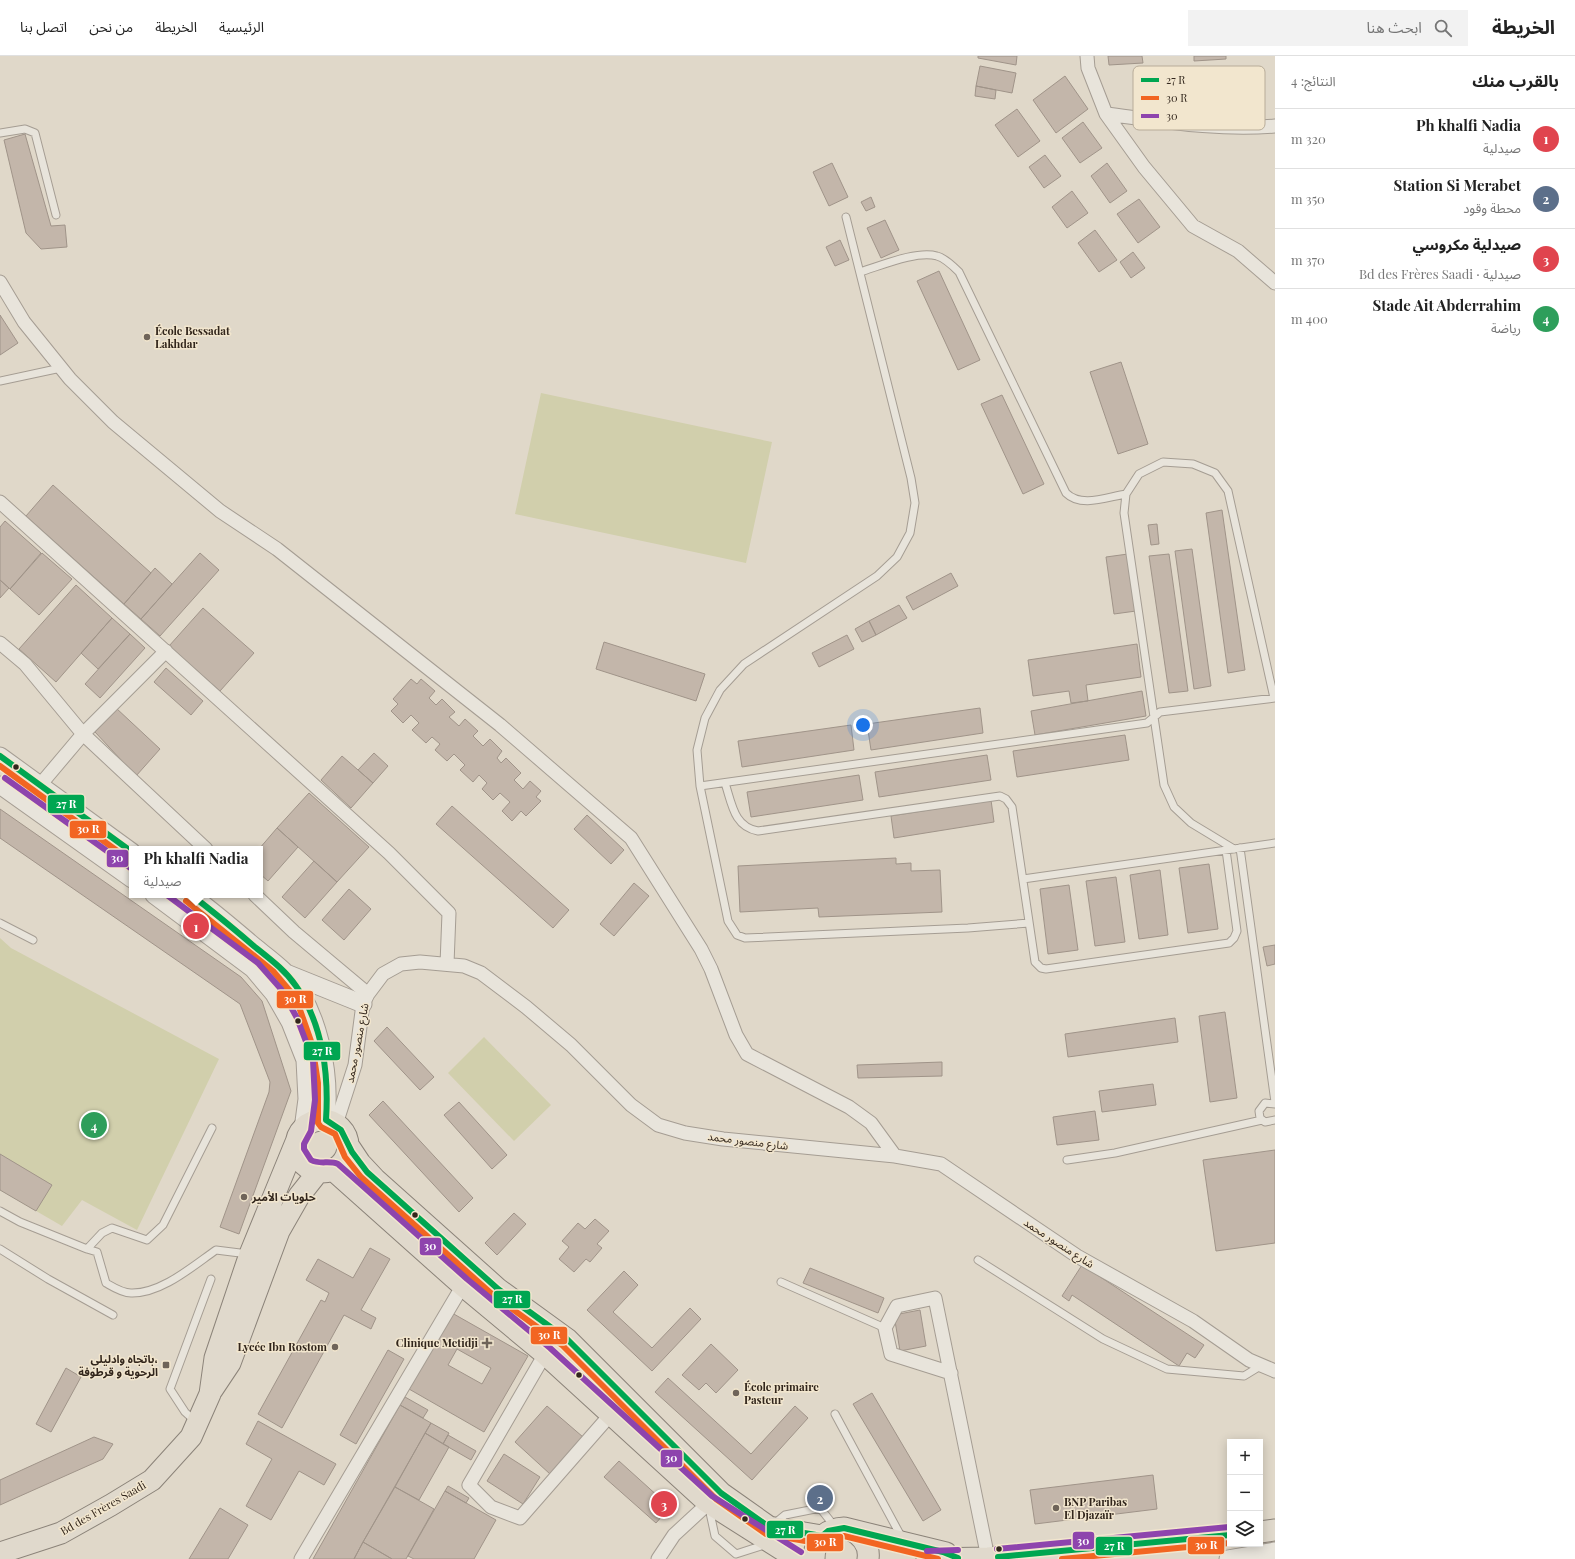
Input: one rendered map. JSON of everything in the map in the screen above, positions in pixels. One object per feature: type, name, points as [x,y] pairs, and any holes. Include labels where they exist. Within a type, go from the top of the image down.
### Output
[{"type":"main road","points":[[714,1498],[567,1339],[498,1289],[468,1277],[353,1186],[325,1171],[305,1166],[299,1159],[296,1151],[300,1135],[310,1123],[318,1120],[331,1122],[342,1130],[348,1145],[360,1163],[468,1277],[545,1354],[611,1414],[714,1498],[770,1535],[797,1559]]},
{"type":"main road","name":"Bd des Frères Saadi","points":[[0,1553],[61,1533],[111,1505],[152,1480],[191,1437],[210,1394],[215,1358],[250,1254],[300,1135]]},
{"type":"main road","points":[[325,1171],[344,1160],[348,1145]]},
{"type":"main road","name":"Bd des Frères Saadi","points":[[210,1394],[218,1384],[230,1363],[270,1251],[285,1219],[299,1196],[325,1171]]},
{"type":"main road","points":[[299,1196],[316,1187],[325,1185],[339,1184],[353,1186]]},
{"type":"main road","points":[[1263,1532],[1275,1530]]},
{"type":"main road","points":[[770,1535],[836,1531],[904,1543],[943,1552],[959,1558]]},
{"type":"main road","points":[[814,1559],[816,1547],[836,1531]]},
{"type":"main road","points":[[836,1531],[864,1540],[867,1548],[868,1559]]},
{"type":"main road","points":[[927,1559],[988,1558],[1227,1535]]},
{"type":"street","points":[[1087,56],[1088,68],[1106,114],[1144,167],[1193,226],[1238,251],[1275,283]]},
{"type":"street","points":[[1106,114],[1133,117]]},
{"type":"street","points":[[1265,126],[1275,126]]},
{"type":"street","points":[[0,282],[24,322],[61,368],[112,422],[220,511],[277,548],[500,725],[630,838],[701,949],[711,969],[736,1035],[747,1054],[849,1107],[871,1124],[895,1156]]},
{"type":"street","points":[[0,502],[390,853],[449,913],[447,964]]},
{"type":"street","points":[[0,643],[25,664],[83,734],[203,846]]},
{"type":"street","points":[[40,785],[83,734],[166,651]]},
{"type":"street","points":[[0,756],[129,850]]},
{"type":"street","points":[[0,785],[129,877]]},
{"type":"street","points":[[158,898],[253,969],[274,994],[290,1022],[305,1060],[307,1099],[300,1135]]},
{"type":"street","points":[[195,898],[286,973],[303,999],[314,1022],[321,1047],[331,1122]]},
{"type":"street","points":[[258,898],[366,999]]},
{"type":"street","name":"شارع منصور محمد","points":[[331,1122],[355,1065],[366,999],[383,974],[401,964],[420,962],[464,966],[481,973],[494,982],[571,1045],[631,1105],[658,1126],[685,1133],[723,1139],[895,1156],[941,1164],[1077,1256],[1193,1321],[1249,1360],[1275,1371]]},
{"type":"street","points":[[286,973],[366,999]]},
{"type":"street","points":[[301,1559],[468,1277]]},
{"type":"street","points":[[951,1373],[891,1354],[885,1328],[897,1306],[935,1298],[951,1373],[988,1558]]},
{"type":"street","points":[[545,1354],[469,1485],[491,1507],[520,1518],[611,1414]]},
{"type":"street","points":[[658,1559],[674,1535],[714,1498]]},
{"type":"street","points":[[1228,1559],[1275,1551]]},
{"type":"lane","points":[[0,133],[24,129],[35,133],[56,215]]},
{"type":"lane","points":[[846,218],[911,478],[915,503],[910,533],[897,557],[877,576],[744,664],[720,690],[705,718],[697,750],[700,786],[728,921],[737,935],[745,938],[968,928],[1030,922]]},
{"type":"lane","points":[[860,272],[925,254],[938,256],[951,264],[959,272],[1066,493],[1077,500],[1085,501],[1126,494]]},
{"type":"lane","points":[[0,381],[61,368]]},
{"type":"lane","points":[[700,786],[1147,723],[1154,717],[1160,712],[1274,698],[1228,491],[1216,473],[1193,464],[1163,462],[1140,474],[1126,494],[1124,513],[1154,717],[1164,784],[1174,807],[1191,823],[1237,849]]},
{"type":"lane","points":[[724,783],[738,820],[749,829],[758,831],[1000,796],[1006,799],[1012,807],[1035,962],[1041,968],[1046,969],[1229,943],[1234,938],[1237,931],[1226,850]]},
{"type":"lane","points":[[1023,879],[1275,843]]},
{"type":"lane","points":[[1237,849],[1275,1103],[1269,1102],[1262,1104],[1259,1114],[1262,1120]]},
{"type":"lane","points":[[0,923],[33,940]]},
{"type":"lane","points":[[1067,1160],[1115,1153],[1262,1120],[1269,1123],[1275,1120]]},
{"type":"lane","points":[[87,1249],[102,1233],[112,1228],[146,1240],[163,1225],[212,1128]]},
{"type":"lane","points":[[0,1211],[20,1222],[97,1252],[106,1283],[130,1293],[147,1292],[174,1279],[216,1250],[250,1254]]},
{"type":"lane","points":[[0,1249],[48,1279],[113,1316]]},
{"type":"lane","points":[[978,1260],[1102,1339],[1167,1369],[1244,1376],[1262,1366]]},
{"type":"lane","points":[[198,1423],[185,1412],[170,1389],[211,1279]]},
{"type":"lane","points":[[781,1282],[885,1328]]},
{"type":"lane","points":[[835,1414],[904,1543]]},
{"type":"lane","points":[[714,1498],[715,1536],[736,1554],[770,1535],[785,1515],[820,1508],[836,1531]]},
{"type":"shaded area","points":[[541,393],[772,442],[746,563],[515,514]]},
{"type":"shaded area","points":[[0,938],[11,948],[219,1059],[137,1230],[82,1200],[62,1226],[0,1190]]},
{"type":"shaded area","points":[[484,1037],[551,1105],[514,1141],[448,1073]]},
{"type":"building","points":[[978,56],[1017,56],[1016,65],[978,58]]},
{"type":"building","points":[[1108,56],[1142,56],[1143,63],[1109,65]]},
{"type":"building","points":[[1194,56],[1226,56],[1226,59],[1194,61]]},
{"type":"building","points":[[980,66],[1016,73],[1012,93],[976,86]]},
{"type":"building","points":[[1065,76],[1088,109],[1056,133],[1033,100]]},
{"type":"building","points":[[976,86],[996,90],[995,99],[975,96]]},
{"type":"building","points":[[1017,109],[1040,141],[1018,157],[995,125]]},
{"type":"building","points":[[1083,122],[1102,148],[1080,163],[1062,138]]},
{"type":"building","points":[[25,134],[51,226],[65,225],[67,247],[41,249],[26,233],[4,140]]},
{"type":"building","points":[[1045,155],[1061,176],[1044,188],[1029,167]]},
{"type":"building","points":[[832,163],[848,197],[829,206],[813,172]]},
{"type":"building","points":[[1107,163],[1127,191],[1110,203],[1091,176]]},
{"type":"building","points":[[1072,191],[1088,213],[1067,228],[1052,207]]},
{"type":"building","points":[[871,197],[875,207],[866,211],[861,202]]},
{"type":"building","points":[[1139,199],[1160,227],[1138,243],[1117,214]]},
{"type":"building","points":[[885,220],[899,250],[881,258],[867,228]]},
{"type":"building","points":[[1095,230],[1117,260],[1099,272],[1078,243]]},
{"type":"building","points":[[840,240],[849,260],[835,266],[826,247]]},
{"type":"building","points":[[1133,252],[1145,268],[1131,278],[1120,262]]},
{"type":"building","points":[[939,271],[980,360],[958,370],[917,281]]},
{"type":"building","points":[[0,315],[18,343],[0,355]]},
{"type":"building","points":[[1121,362],[1148,444],[1118,454],[1090,372]]},
{"type":"building","points":[[1002,395],[1044,484],[1023,494],[981,404]]},
{"type":"building","points":[[53,485],[151,573],[124,604],[26,516]]},
{"type":"building","points":[[1222,510],[1245,670],[1228,673],[1206,513]]},
{"type":"building","points":[[5,521],[41,553],[10,589],[0,580],[0,527]]},
{"type":"building","points":[[1157,524],[1159,544],[1151,545],[1148,525]]},
{"type":"building","points":[[1192,549],[1211,686],[1194,689],[1175,551]]},
{"type":"building","points":[[42,553],[72,579],[39,615],[10,589]]},
{"type":"building","points":[[200,553],[219,570],[160,636],[141,619]]},
{"type":"building","points":[[1128,554],[1136,611],[1114,614],[1106,557]]},
{"type":"building","points":[[1169,554],[1188,691],[1169,693],[1149,556]]},
{"type":"building","points":[[155,568],[172,584],[141,619],[124,604]]},
{"type":"building","points":[[951,573],[958,586],[913,610],[906,597]]},
{"type":"building","points":[[0,580],[9,588],[0,598]]},
{"type":"building","points":[[76,585],[112,618],[56,682],[19,649]]},
{"type":"building","points":[[899,605],[907,618],[876,635],[869,621]]},
{"type":"building","points":[[203,608],[254,653],[220,691],[169,646]]},
{"type":"building","points":[[112,618],[130,634],[98,669],[81,653]]},
{"type":"building","points":[[869,621],[876,635],[862,642],[855,629]]},
{"type":"building","points":[[130,634],[145,648],[100,698],[85,684]]},
{"type":"building","points":[[847,635],[854,649],[819,667],[812,653]]},
{"type":"building","points":[[604,642],[705,674],[696,701],[596,669]]},
{"type":"building","points":[[1137,644],[1141,677],[1086,685],[1088,701],[1071,703],[1069,691],[1033,696],[1028,660]]},
{"type":"building","points":[[166,668],[203,701],[191,715],[154,682]]},
{"type":"building","points":[[411,679],[417,684],[421,679],[435,691],[429,698],[436,705],[442,699],[455,712],[449,717],[459,726],[465,719],[478,731],[473,736],[483,746],[490,739],[502,751],[497,758],[501,763],[506,758],[521,773],[514,780],[523,789],[530,781],[541,791],[536,797],[541,801],[526,816],[521,811],[512,821],[502,811],[510,802],[500,793],[493,800],[482,789],[487,783],[479,775],[473,782],[460,770],[465,765],[454,754],[447,761],[435,750],[440,744],[432,737],[426,743],[412,730],[419,723],[411,715],[403,723],[391,711],[398,704],[393,699]]},
{"type":"building","points":[[1142,691],[1146,716],[1035,735],[1031,711]]},
{"type":"building","points":[[116,708],[160,749],[136,776],[95,732]]},
{"type":"building","points":[[980,708],[983,733],[871,750],[867,724]]},
{"type":"building","points":[[851,725],[854,750],[742,767],[738,741]]},
{"type":"building","points":[[1125,735],[1129,760],[1017,777],[1013,751]]},
{"type":"building","points":[[374,753],[388,766],[373,783],[358,770]]},
{"type":"building","points":[[987,755],[991,780],[879,797],[875,772]]},
{"type":"building","points":[[342,756],[373,783],[351,808],[321,780]]},
{"type":"building","points":[[859,775],[863,800],[751,817],[747,792]]},
{"type":"building","points":[[309,793],[369,847],[337,882],[277,828]]},
{"type":"building","points":[[991,800],[994,822],[894,838],[891,816]]},
{"type":"building","points":[[452,806],[569,910],[553,928],[436,824]]},
{"type":"building","points":[[0,809],[241,977],[262,1001],[291,1091],[239,1234],[220,1227],[269,1092],[270,1082],[240,1004],[0,838]]},
{"type":"building","points":[[587,815],[624,850],[611,864],[574,829]]},
{"type":"building","points":[[277,828],[298,847],[268,881],[263,877],[263,846],[262,846]]},
{"type":"building","points":[[896,858],[896,864],[911,863],[911,871],[940,870],[942,912],[819,917],[818,908],[740,912],[738,866]]},
{"type":"building","points":[[314,861],[337,882],[305,918],[282,897]]},
{"type":"building","points":[[1209,864],[1218,929],[1188,933],[1179,868]]},
{"type":"building","points":[[1160,870],[1168,935],[1139,939],[1130,875]]},
{"type":"building","points":[[1116,877],[1125,942],[1095,946],[1086,881]]},
{"type":"building","points":[[634,883],[649,896],[614,936],[600,924]]},
{"type":"building","points":[[1069,885],[1078,950],[1048,954],[1040,889]]},
{"type":"building","points":[[349,889],[371,909],[344,940],[322,920]]},
{"type":"building","points":[[1275,945],[1275,964],[1267,966],[1263,947]]},
{"type":"building","points":[[1225,1012],[1237,1098],[1210,1102],[1199,1016]]},
{"type":"building","points":[[1175,1018],[1178,1042],[1068,1057],[1065,1034]]},
{"type":"building","points":[[387,1027],[434,1077],[420,1090],[374,1041]]},
{"type":"building","points":[[942,1062],[942,1076],[858,1078],[857,1065]]},
{"type":"building","points":[[1153,1084],[1156,1105],[1102,1112],[1099,1091]]},
{"type":"building","points":[[383,1101],[473,1198],[459,1212],[369,1115]]},
{"type":"building","points":[[459,1102],[507,1155],[492,1169],[444,1115]]},
{"type":"building","points":[[1095,1111],[1099,1140],[1057,1145],[1053,1117]]},
{"type":"building","points":[[1275,1150],[1275,1243],[1216,1251],[1203,1160]]},
{"type":"building","points":[[0,1154],[52,1185],[36,1211],[0,1190]]},
{"type":"building","points":[[514,1213],[526,1224],[497,1255],[485,1243]]},
{"type":"building","points":[[595,1219],[609,1231],[597,1244],[602,1248],[590,1262],[586,1259],[574,1272],[559,1259],[569,1247],[562,1241],[578,1223],[585,1229]]},
{"type":"building","points":[[370,1248],[390,1259],[361,1310],[376,1318],[371,1329],[344,1315],[282,1428],[258,1414],[321,1300],[325,1302],[329,1293],[306,1280],[318,1259],[353,1278]]},
{"type":"building","points":[[1082,1265],[1204,1345],[1195,1358],[1187,1353],[1179,1366],[1072,1295],[1069,1301],[1062,1296]]},
{"type":"building","points":[[810,1268],[884,1298],[878,1313],[803,1283]]},
{"type":"building","points":[[624,1271],[638,1285],[613,1312],[652,1348],[690,1308],[701,1319],[652,1371],[587,1310]]},
{"type":"building","points":[[920,1310],[926,1346],[900,1351],[894,1315]]},
{"type":"building","points":[[452,1313],[528,1356],[484,1432],[409,1389]],"holes":[[[457,1349],[491,1368],[482,1384],[448,1365]]]},
{"type":"building","points":[[711,1344],[738,1370],[716,1393],[706,1383],[699,1390],[682,1375]]},
{"type":"building","points":[[388,1350],[404,1359],[356,1444],[340,1435]]},
{"type":"building","points":[[66,1368],[81,1377],[51,1432],[36,1424]]},
{"type":"building","points":[[668,1378],[751,1454],[795,1406],[808,1418],[752,1480],[655,1392]]},
{"type":"building","points":[[872,1393],[941,1510],[923,1521],[853,1404]]},
{"type":"building","points":[[405,1397],[428,1410],[423,1418],[400,1405]]},
{"type":"building","points":[[400,1405],[431,1423],[354,1559],[313,1559]]},
{"type":"building","points":[[547,1406],[583,1437],[550,1474],[515,1442]]},
{"type":"building","points":[[258,1421],[336,1464],[324,1485],[299,1471],[271,1520],[246,1506],[272,1459],[246,1444]]},
{"type":"building","points":[[431,1423],[449,1433],[443,1444],[425,1433]]},
{"type":"building","points":[[425,1433],[449,1447],[419,1500],[395,1487]]},
{"type":"building","points":[[448,1435],[476,1451],[471,1460],[443,1444]]},
{"type":"building","points":[[94,1437],[113,1444],[103,1459],[0,1505],[0,1480]]},
{"type":"building","points":[[504,1454],[540,1477],[523,1504],[487,1481]]},
{"type":"building","points":[[619,1461],[670,1507],[656,1523],[604,1477]]},
{"type":"building","points":[[1153,1475],[1157,1509],[1035,1524],[1030,1490]]},
{"type":"building","points":[[448,1486],[469,1498],[466,1503],[445,1491]]},
{"type":"building","points":[[395,1487],[434,1509],[406,1559],[392,1559],[363,1542]]},
{"type":"building","points":[[445,1491],[496,1520],[474,1559],[414,1559],[408,1556]]},
{"type":"building","points":[[220,1508],[248,1525],[228,1559],[189,1559]]},
{"type":"building","points":[[363,1542],[392,1559],[354,1559]]},
{"type":"transit line","points":[[0,756],[129,850]]},
{"type":"transit line","points":[[0,766],[127,858]]},
{"type":"transit line","name":"30","points":[[5,778],[129,867]]},
{"type":"transit line","name":"30","points":[[171,898],[258,963],[281,989],[297,1018],[313,1060],[315,1100],[311,1131],[304,1144],[304,1149],[311,1160],[338,1164],[467,1279],[550,1348],[712,1496],[801,1552]]},
{"type":"transit line","points":[[195,898],[277,965],[296,986],[312,1017],[322,1050],[326,1085],[326,1120],[341,1130],[352,1152],[367,1172],[498,1289],[567,1339],[721,1493],[769,1527],[822,1536],[828,1531],[844,1528],[943,1552],[958,1558]]},
{"type":"transit line","points":[[186,901],[273,971],[290,991],[299,1007],[312,1044],[318,1083],[318,1123],[321,1127],[335,1134],[345,1157],[361,1177],[493,1295],[562,1345],[716,1499],[766,1534],[822,1544],[832,1538],[844,1536],[938,1559]]},
{"type":"transit line","name":"30","points":[[997,1549],[1227,1527]]},
{"type":"transit line","points":[[998,1557],[1227,1535]]},
{"type":"transit line","points":[[1062,1559],[1227,1543]]},
{"type":"transit line","name":"30","points":[[927,1551],[958,1550]]},
{"type":"place","name":"École Bessadat Lakhdar","points":[[147,337]]},
{"type":"place","name":"Ph khalfi Nadia","points":[[196,926]]},
{"type":"place","name":"Stade Ait Abderrahim","points":[[94,1125]]},
{"type":"place","name":"حلويات الأمير","points":[[244,1197]]},
{"type":"place","name":"Clinique Metidji","points":[[487,1343]]},
{"type":"place","name":"Lycée Ibn Rostom","points":[[335,1347]]},
{"type":"place","name":"باتجاه وادليلي، الرحوية و قرطوفة","points":[[166,1365]]},
{"type":"place","name":"École primaire Pasteur","points":[[736,1393]]},
{"type":"place","name":"Station Si Merabet","points":[[820,1498]]},
{"type":"place","name":"صيدلية مكروسي","points":[[664,1504]]},
{"type":"place","name":"BNP Paribas El Djazaïr","points":[[1056,1508]]}]
